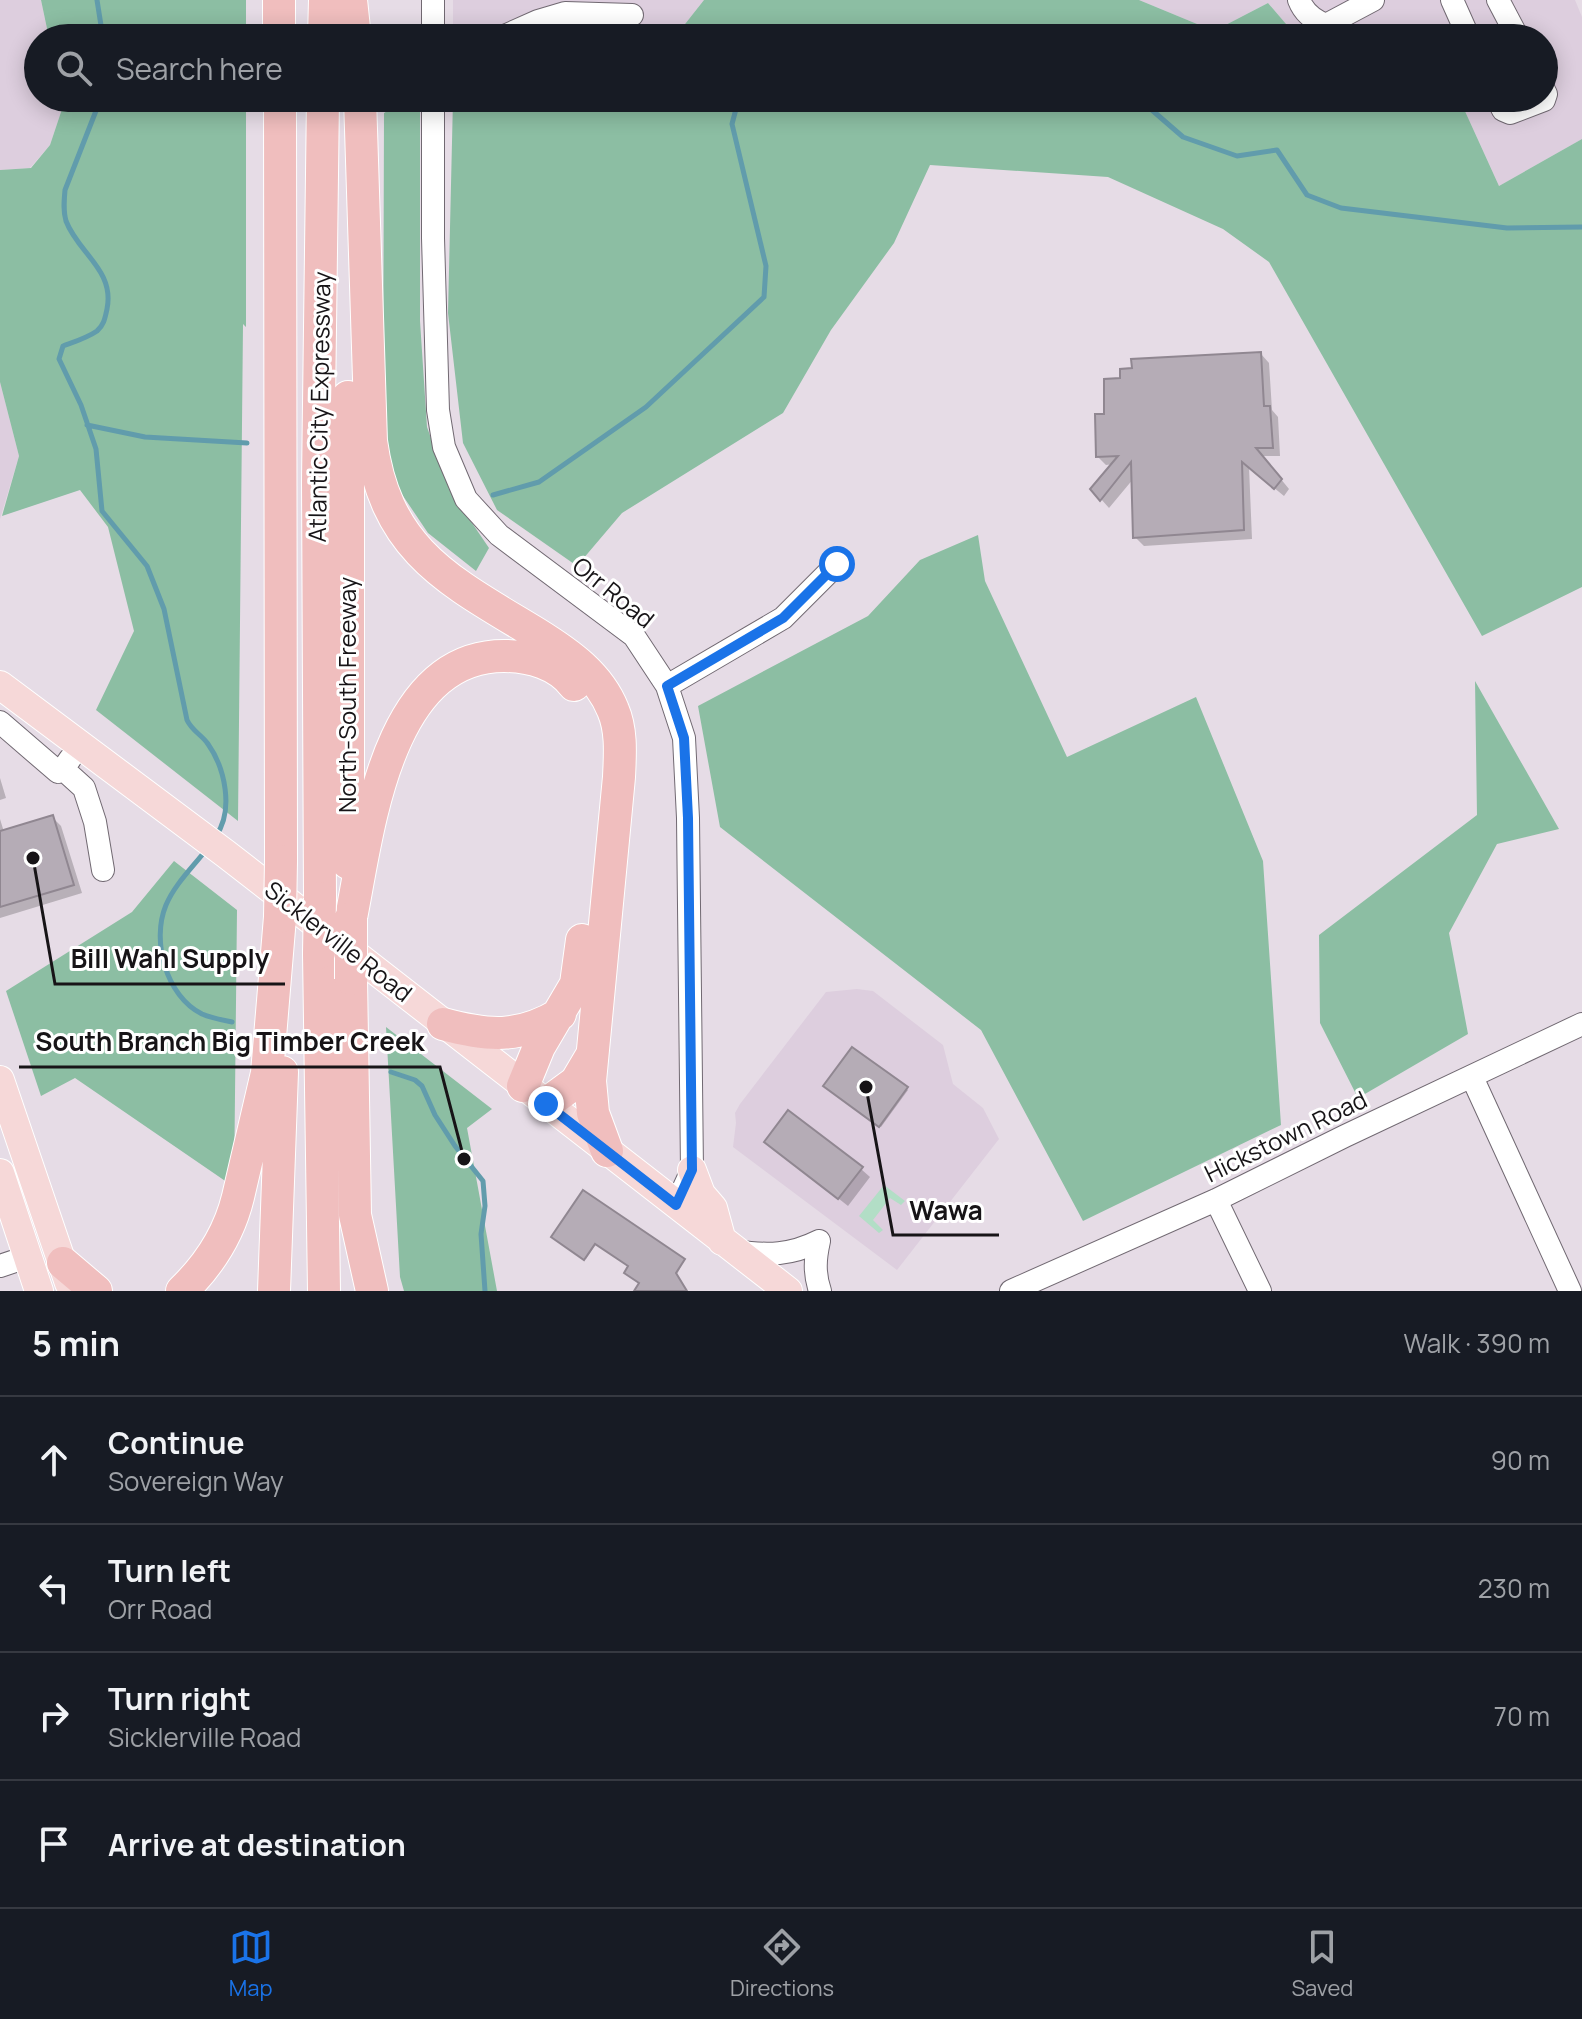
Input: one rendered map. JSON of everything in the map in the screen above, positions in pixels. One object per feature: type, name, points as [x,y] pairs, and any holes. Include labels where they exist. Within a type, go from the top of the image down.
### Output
[{"type":"highway","points":[[279,0],[279,24]]},
{"type":"highway","points":[[324,24],[325,0]]},
{"type":"highway","points":[[351,0],[352,24]]},
{"type":"highway","points":[[280,112],[280,917],[289,1291]]},
{"type":"highway","name":"Atlantic City Expressway","points":[[323,112],[318,481],[319,953],[324,1291]]},
{"type":"highway","name":"North-South Freeway","points":[[350,112],[347,787],[355,1215],[372,1291]]},
{"type":"highway","points":[[360,112],[371,441],[375,470],[390,513],[410,543],[436,570],[559,647],[582,665],[601,686],[614,712],[619,734],[619,777],[590,1097],[607,1151]]},
{"type":"highway","points":[[351,918],[374,802],[385,765],[414,708],[434,684],[458,666],[487,656],[518,656],[546,663],[568,678],[593,712],[600,751],[580,968],[576,984],[539,1047],[535,1095],[576,1082],[592,1055]]},
{"type":"highway","points":[[182,1291],[208,1264],[236,1207],[267,1073],[280,917]]},
{"type":"highway","points":[[443,1024],[476,1033],[502,1034],[530,1029],[560,1014]]},
{"type":"highway","points":[[274,1291],[282,1097]]},
{"type":"highway","points":[[68,1277],[96,1291]]},
{"type":"main road","name":"Sicklerville Road","points":[[0,685],[788,1291]]},
{"type":"main road","points":[[0,1080],[68,1277]]},
{"type":"main road","points":[[692,1170],[701,1194],[713,1208],[729,1246]]},
{"type":"main road","points":[[35,1184],[3,1183],[39,1291]]},
{"type":"street","points":[[433,0],[433,24]]},
{"type":"street","points":[[1299,0],[1302,8],[1324,24]]},
{"type":"street","points":[[1328,24],[1373,0]]},
{"type":"street","points":[[1452,0],[1463,24]]},
{"type":"street","points":[[1498,0],[1511,24]]},
{"type":"street","points":[[531,24],[565,13],[632,15]]},
{"type":"street","name":"Orr Road","points":[[433,112],[437,379],[444,447],[466,499],[499,535],[634,636],[667,686],[684,738],[688,818],[692,1170],[676,1205]]},
{"type":"street","points":[[667,686],[783,618],[837,564]]},
{"type":"street","points":[[0,722],[58,772],[79,745]]},
{"type":"street","points":[[63,769],[84,788],[95,822],[103,870]]},
{"type":"street","name":"Hickstown Road","points":[[1011,1291],[1216,1200],[1582,1024]]},
{"type":"street","points":[[1472,1077],[1570,1291]]},
{"type":"street","points":[[1216,1200],[1260,1291]]},
{"type":"street","points":[[729,1246],[765,1255],[790,1253],[819,1241],[815,1277],[820,1291]]},
{"type":"street","points":[[0,1266],[27,1257]]},
{"type":"shaded area","points":[[0,0],[41,0],[46,24],[24,24],[24,112],[61,112],[50,145],[30,168],[0,170]]},
{"type":"shaded area","points":[[453,0],[704,0],[685,24],[453,24]]},
{"type":"shaded area","points":[[1139,0],[1575,0],[1582,17],[1582,139],[1499,186],[1465,112],[1558,112],[1558,24],[1286,24],[1268,3],[1228,24],[1197,24]]},
{"type":"shaded area","points":[[0,382],[19,456],[0,519]]},
{"type":"shaded area","points":[[873,991],[943,1045],[953,1084],[983,1108],[999,1139],[897,1270],[733,1147],[735,1113],[740,1104],[826,992]]},
{"type":"green space","points":[[41,0],[246,0],[246,24],[46,24]]},
{"type":"green space","points":[[704,0],[1139,0],[1197,24],[685,24]]},
{"type":"green space","points":[[1268,3],[1286,24],[1228,24]]},
{"type":"green space","points":[[61,112],[246,112],[246,327],[243,324],[238,821],[96,710],[134,631],[108,527],[80,490],[2,516],[19,456],[0,382],[0,170],[31,168],[50,145]]},
{"type":"green space","points":[[420,112],[420,321],[427,427],[449,489],[489,548],[476,571],[428,533],[397,487],[383,439],[384,113]]},
{"type":"green space","points":[[453,112],[1465,112],[1499,186],[1582,139],[1582,587],[1482,636],[1269,262],[1223,229],[1108,177],[930,165],[894,243],[831,330],[783,413],[622,513],[577,566],[497,510],[463,443],[448,313]]},
{"type":"green space","points":[[978,535],[985,581],[1067,757],[1196,697],[1263,861],[1281,1125],[1083,1221],[981,1030],[720,827],[698,706],[868,616],[920,560]]},
{"type":"green space","points":[[1475,681],[1559,829],[1497,844],[1449,933],[1468,1034],[1358,1098],[1320,1023],[1319,935],[1477,815]]},
{"type":"green space","points":[[174,861],[237,910],[234,1187],[75,1078],[41,1096],[6,991],[132,912]]},
{"type":"green space","points":[[386,1027],[492,1109],[467,1128],[497,1291],[404,1291],[400,1277]]},
{"type":"green space","points":[[884,1185],[905,1201],[901,1205],[890,1198],[873,1220],[883,1230],[879,1233],[859,1216]]},
{"type":"building","points":[[1261,352],[1264,406],[1270,406],[1273,448],[1256,448],[1282,479],[1274,489],[1242,462],[1244,530],[1133,538],[1131,462],[1100,501],[1090,489],[1118,456],[1096,457],[1095,414],[1104,414],[1104,379],[1120,378],[1120,369],[1132,368],[1131,359]]},
{"type":"building","points":[[53,815],[74,885],[0,907],[0,831]]},
{"type":"building","points":[[852,1047],[908,1087],[879,1127],[823,1086]]},
{"type":"building","points":[[788,1110],[863,1167],[838,1199],[764,1142]]},
{"type":"building","points":[[583,1190],[685,1259],[676,1273],[687,1291],[634,1291],[639,1283],[624,1273],[628,1266],[595,1244],[584,1260],[551,1237]]},
{"type":"waterway","points":[[97,0],[101,24]]},
{"type":"waterway","points":[[96,112],[65,190],[64,210],[72,232],[106,283],[107,309],[99,329],[63,346],[59,359],[81,405],[96,449],[102,511],[147,566],[164,609],[187,720],[208,744],[223,777],[225,814],[216,836]]},
{"type":"waterway","points":[[493,495],[539,482],[646,407],[764,297],[766,266],[732,124],[735,112]]},
{"type":"waterway","points":[[1154,112],[1183,137],[1237,156],[1277,150],[1307,195],[1341,208],[1507,228],[1582,227]]},
{"type":"waterway","points":[[87,425],[145,437],[247,443]]},
{"type":"waterway","points":[[206,850],[179,883],[166,905],[160,935],[161,951],[171,981],[190,1006],[202,1014],[232,1022]]},
{"type":"waterway","points":[[391,1072],[415,1080],[422,1086],[435,1115],[483,1181],[485,1206],[481,1234],[485,1291]]},
{"type":"place","name":"Bill Wahl Supply","points":[[33,858]]},
{"type":"place","name":"Wawa","points":[[866,1087]]},
{"type":"place","name":"South Branch Big Timber Creek","points":[[464,1159]]},
{"type":"route","points":[[546,1104],[676,1205],[692,1170],[688,818],[684,738],[667,686],[783,618],[837,564]]}]
